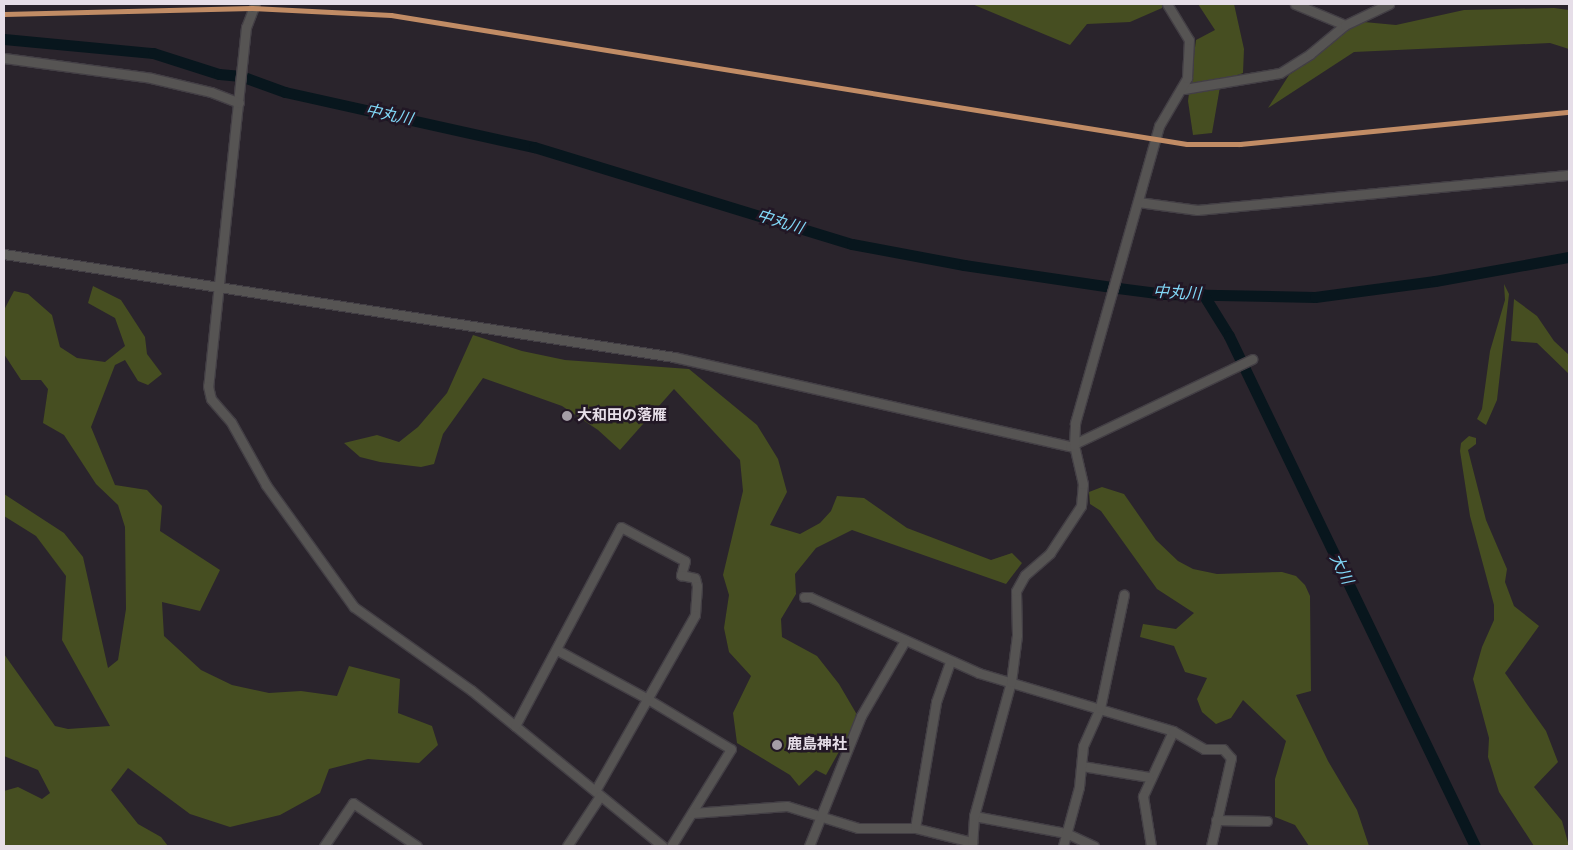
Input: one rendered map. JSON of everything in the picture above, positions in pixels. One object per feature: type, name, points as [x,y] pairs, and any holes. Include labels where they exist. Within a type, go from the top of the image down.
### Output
[{"type":"street","points":[[255,4],[247,16],[209,394],[215,407],[231,422],[274,497],[354,607],[471,690],[662,846]]},
{"type":"street","points":[[692,813],[787,806],[858,828],[915,828],[972,844],[974,816],[1011,682],[1017,635],[1014,601],[1025,575],[1050,554],[1081,506],[1083,484],[1074,445],[1076,423],[1116,287],[1159,126],[1184,89],[1190,53],[1189,40],[1167,4]]},
{"type":"street","points":[[1184,89],[1280,73],[1305,58],[1344,25],[1389,4]]},
{"type":"street","points":[[1301,5],[1344,25]]},
{"type":"street","points":[[4,58],[150,78],[211,92],[239,102]]},
{"type":"street","points":[[1138,202],[1197,210],[1569,175]]},
{"type":"street","points":[[4,254],[220,289],[674,357],[1074,445],[1252,359]]},
{"type":"street","points":[[515,726],[621,527],[685,560],[681,575],[695,578],[697,586],[696,615],[646,698],[598,794],[567,846]]},
{"type":"street","points":[[1063,846],[1082,766],[1082,746],[1100,708],[1124,594]]},
{"type":"street","points":[[804,597],[810,597],[950,662],[1173,731],[1204,749],[1223,749],[1231,758],[1210,846]]},
{"type":"street","points":[[809,846],[860,716],[904,642]]},
{"type":"street","points":[[557,650],[646,698],[731,749],[671,846]]},
{"type":"street","points":[[915,828],[936,702],[950,662]]},
{"type":"street","points":[[1151,846],[1143,805],[1150,777],[1173,731]]},
{"type":"street","points":[[1082,766],[1150,777]]},
{"type":"street","points":[[324,846],[353,804],[417,846]]},
{"type":"street","points":[[974,816],[1066,834],[1094,846]]},
{"type":"street","points":[[1216,820],[1267,821]]},
{"type":"green space","points":[[972,4],[1162,4],[1162,8],[1130,22],[1087,24],[1070,45]]},
{"type":"green space","points":[[1198,4],[1234,4],[1244,49],[1243,73],[1221,81],[1212,133],[1193,135],[1188,101],[1196,40],[1215,30]]},
{"type":"green space","points":[[1554,8],[1569,10],[1569,49],[1550,43],[1354,52],[1268,108],[1289,75],[1318,55],[1345,30],[1364,22],[1396,25],[1464,10]]},
{"type":"green space","points":[[1504,284],[1509,294],[1497,400],[1486,425],[1477,419],[1482,409],[1490,351],[1505,300]]},
{"type":"green space","points":[[93,286],[121,300],[145,337],[147,354],[162,374],[148,385],[138,381],[125,360],[115,365],[91,427],[115,485],[147,490],[162,506],[160,531],[220,570],[200,611],[162,602],[164,636],[201,670],[232,685],[269,693],[301,691],[337,696],[349,666],[400,679],[398,713],[432,726],[438,745],[419,763],[368,759],[329,769],[320,793],[280,815],[230,827],[190,814],[128,768],[111,790],[138,824],[161,837],[168,846],[4,846],[4,791],[18,787],[42,799],[50,793],[38,770],[4,756],[4,654],[55,726],[68,729],[110,726],[62,640],[66,576],[36,536],[4,516],[4,494],[64,533],[83,557],[108,668],[118,660],[126,609],[125,527],[118,505],[96,484],[64,435],[43,423],[48,389],[41,380],[21,380],[4,354],[4,310],[14,291],[28,294],[52,315],[60,347],[77,358],[105,362],[125,346],[115,318],[88,303]]},
{"type":"green space","points":[[1514,299],[1537,316],[1554,341],[1569,355],[1569,374],[1537,343],[1511,341]]},
{"type":"green space","points":[[473,335],[522,351],[565,360],[689,369],[757,425],[778,459],[787,492],[770,525],[800,534],[820,523],[831,511],[837,496],[864,498],[907,528],[991,560],[1012,553],[1022,563],[1006,584],[852,530],[816,548],[795,574],[796,594],[781,619],[782,637],[817,656],[839,684],[856,713],[855,723],[826,775],[816,770],[799,786],[790,775],[737,743],[733,713],[751,676],[729,652],[724,628],[729,595],[723,575],[743,491],[740,460],[674,389],[620,450],[598,430],[562,406],[483,378],[443,434],[434,464],[421,467],[380,462],[360,457],[344,443],[377,435],[399,442],[418,427],[447,393]]},
{"type":"green space","points":[[1469,436],[1476,438],[1476,444],[1468,450],[1486,520],[1507,569],[1505,582],[1514,606],[1539,626],[1505,673],[1546,731],[1558,762],[1534,787],[1562,821],[1569,846],[1534,846],[1499,792],[1488,757],[1489,738],[1473,679],[1482,647],[1494,620],[1494,605],[1470,516],[1460,451],[1461,443]]},
{"type":"green space","points":[[1102,487],[1124,494],[1156,540],[1178,561],[1193,569],[1217,574],[1282,572],[1296,576],[1305,585],[1310,596],[1311,691],[1296,695],[1328,761],[1357,810],[1369,846],[1309,846],[1295,825],[1275,817],[1275,779],[1286,741],[1243,700],[1231,718],[1216,724],[1202,712],[1197,699],[1207,678],[1185,672],[1174,646],[1140,637],[1143,624],[1176,629],[1194,613],[1157,589],[1101,511],[1090,504],[1089,492]]},
{"type":"waterway","name":"中丸川","points":[[4,39],[153,53],[219,74],[241,76],[285,92],[534,147],[852,244],[964,265],[1118,288],[1165,294],[1315,297],[1435,281],[1569,257]]},
{"type":"waterway","name":"大川","points":[[1203,294],[1229,336],[1475,846]]},
{"type":"transit line","points":[[4,14],[252,8],[391,15],[1187,144],[1240,144],[1569,112]]},
{"type":"place","name":"大和田の落雁","points":[[567,416]]},
{"type":"place","name":"鹿島神社","points":[[777,745]]}]
